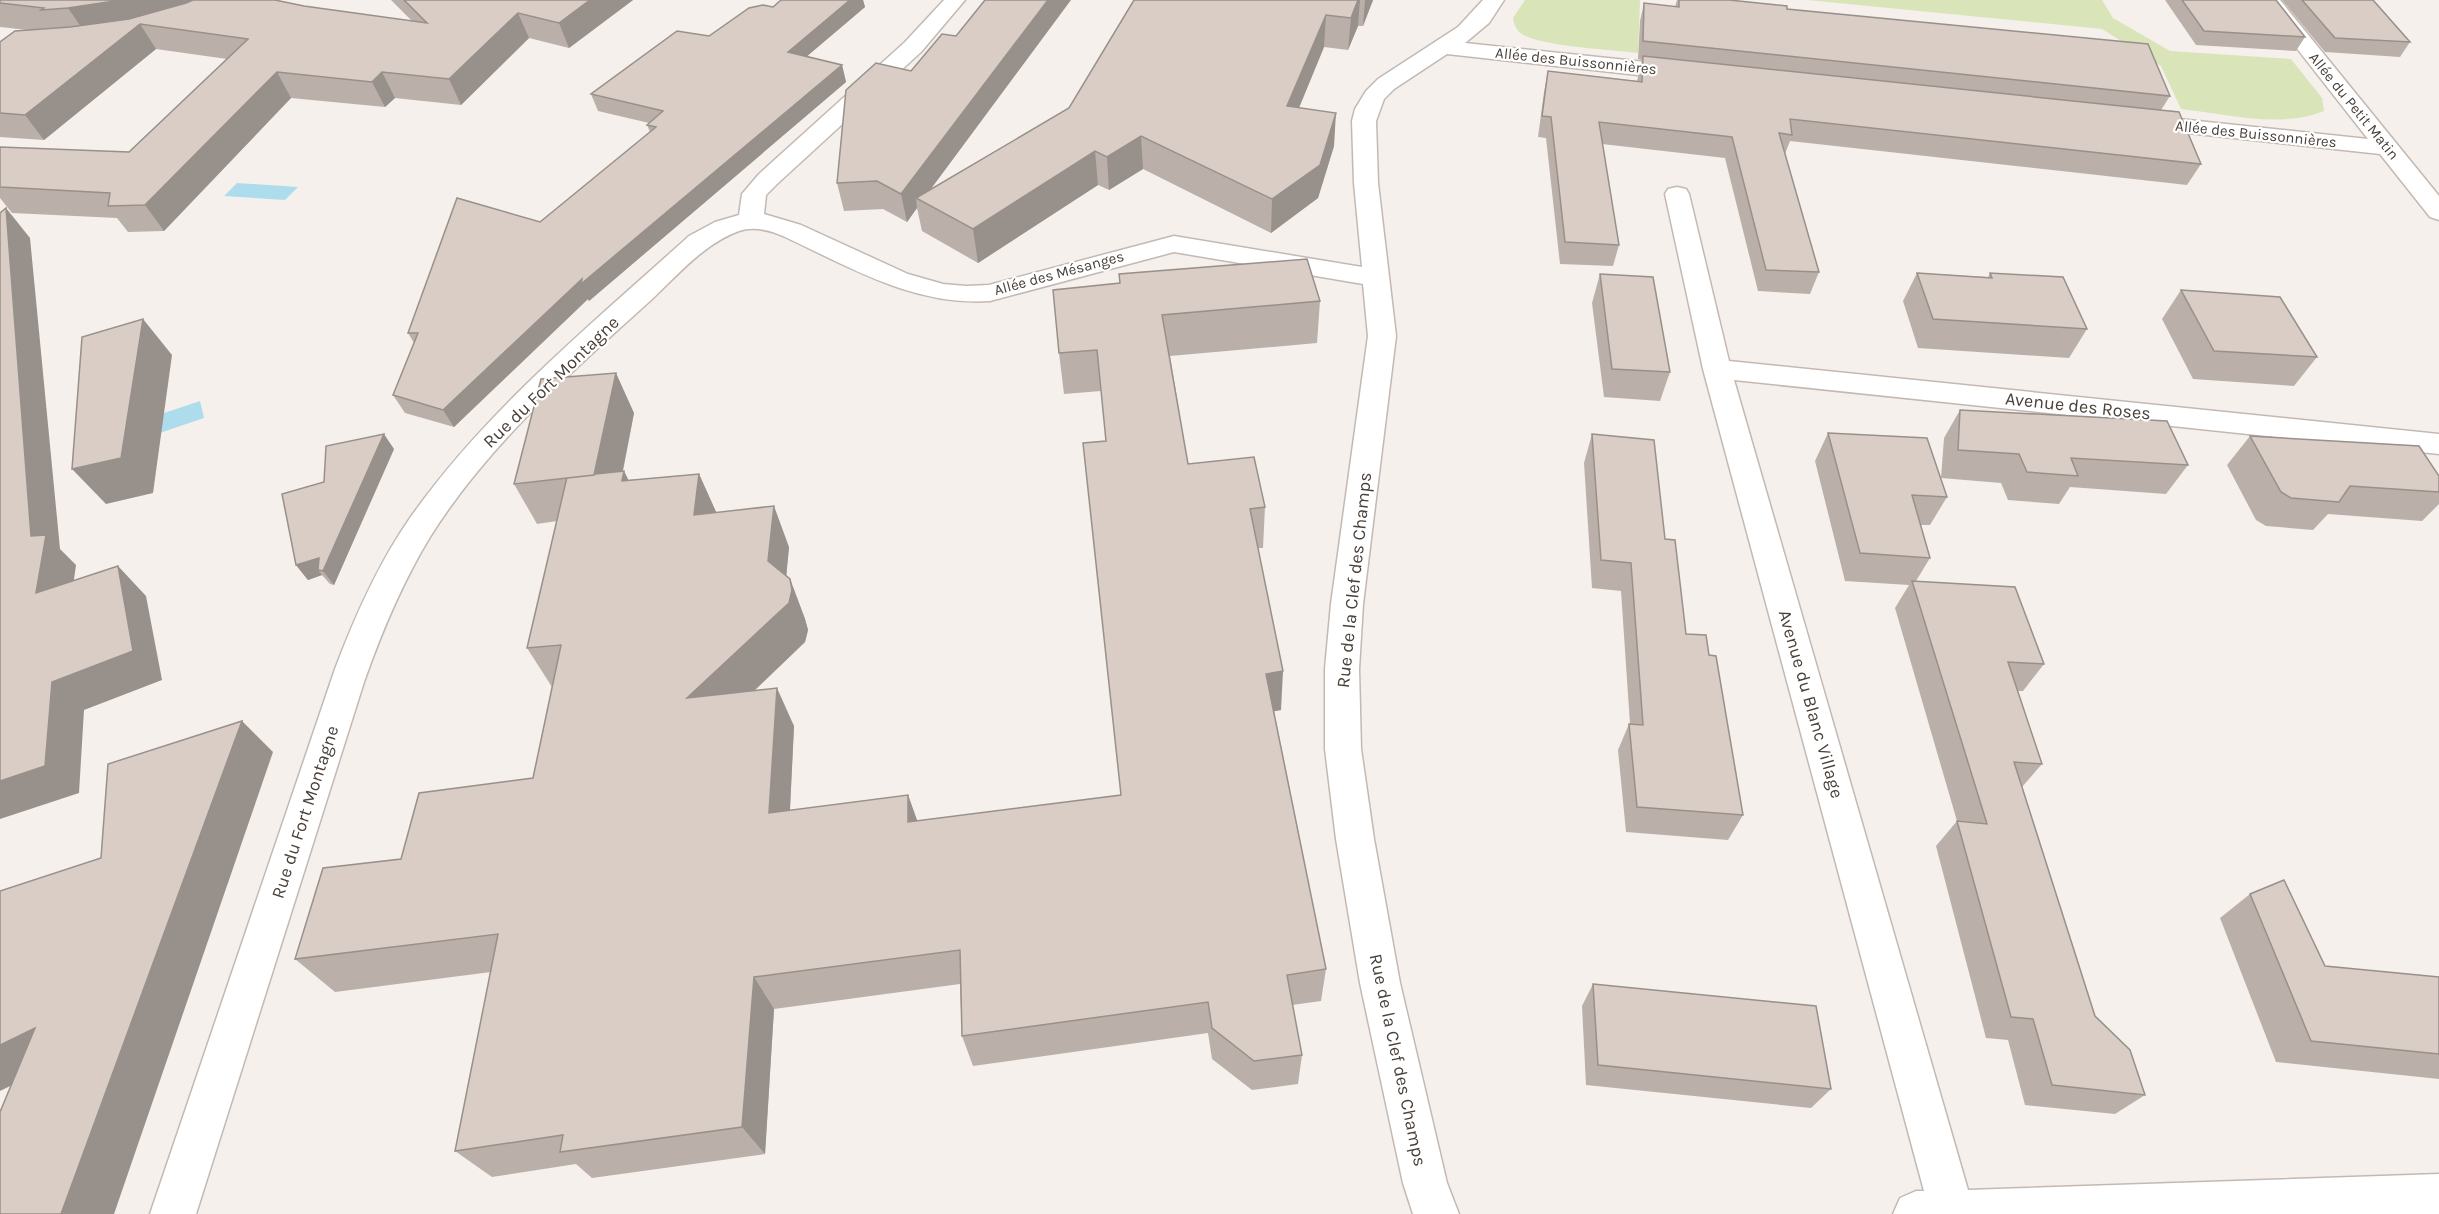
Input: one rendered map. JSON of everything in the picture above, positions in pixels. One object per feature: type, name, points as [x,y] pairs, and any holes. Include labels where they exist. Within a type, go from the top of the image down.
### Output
[{"type":"street","points":[[751,221],[754,194],[768,178],[913,47],[955,0]]},
{"type":"street","name":"Rue de la Clef des Champs","points":[[1436,1214],[1425,1183],[1380,983],[1355,839],[1343,749],[1342,669],[1347,603],[1382,336],[1366,183],[1364,136],[1367,109],[1374,96],[1386,84],[1445,47],[1481,18],[1494,0]]},
{"type":"street","name":"Allée du Petit Matin","points":[[2269,0],[2439,212]]},
{"type":"street","name":"Allée des Buissonnières","points":[[1445,47],[1707,75]]},
{"type":"street","name":"Allée des Buissonnières","points":[[2125,120],[2387,148]]},
{"type":"street","name":"Avenue du Blanc Village","points":[[1677,194],[1717,369],[1934,1213]]},
{"type":"street","name":"Allée des Mésanges","points":[[751,221],[776,225],[902,282],[943,294],[966,296],[990,292],[1174,244],[1377,278]]},
{"type":"street","name":"Rue du Fort Montagne","points":[[173,1214],[347,682],[370,621],[391,576],[418,533],[475,457],[542,385],[698,243],[716,231],[751,221]]},
{"type":"street","name":"Avenue des Roses","points":[[1717,369],[2439,444]]},
{"type":"street","points":[[1934,1213],[2439,1196]]},
{"type":"green space","points":[[1525,0],[1640,0],[1638,53],[1544,42],[1522,34],[1518,31],[1513,18]]},
{"type":"green space","points":[[1807,0],[2102,0],[2113,18],[2170,51],[2291,59],[2322,98],[2324,111],[2290,119],[2272,120],[2181,109],[2161,66],[2102,29]]},
{"type":"water","points":[[237,183],[298,187],[285,200],[224,196]]},
{"type":"water","points":[[200,401],[204,418],[83,459],[80,441]]},
{"type":"building","points":[[0,0],[121,0],[41,10],[44,8],[0,3]]},
{"type":"building","points":[[193,0],[275,0],[427,23],[404,0],[590,0],[559,23],[518,13],[449,79],[382,72],[372,82],[277,72],[145,205],[108,206],[110,193],[0,187],[0,147],[129,152],[248,39],[140,24],[25,115],[0,113],[0,42],[15,31],[129,19]]},
{"type":"building","points":[[781,0],[850,0],[788,52],[842,65],[581,284],[582,279],[443,410],[393,395],[418,333],[408,333],[457,198],[540,222],[656,127],[647,125],[663,111],[591,94],[677,31],[709,36],[749,8],[763,5],[773,7]]},
{"type":"building","points":[[985,0],[1048,0],[901,194],[877,181],[837,183],[846,90],[876,63],[911,71],[942,34],[956,36]]},
{"type":"building","points":[[1134,0],[1358,0],[1351,18],[1326,15],[1287,106],[1336,113],[1320,165],[1272,199],[1141,136],[1107,157],[1095,151],[973,229],[916,198],[1069,108]]},
{"type":"building","points":[[1679,0],[1729,0],[1787,6],[1787,9],[2148,44],[2170,96],[1643,41],[1644,3],[1679,7]]},
{"type":"building","points":[[2182,0],[2276,0],[2305,37],[2204,31]]},
{"type":"building","points":[[2302,0],[2373,0],[2410,42],[2335,38]]},
{"type":"building","points":[[1643,56],[2179,112],[2201,164],[1790,119],[1792,135],[1779,133],[1819,272],[1766,270],[1732,137],[1599,122],[1619,245],[1565,242],[1551,117],[1542,116],[1548,71],[1642,82]]},
{"type":"building","points":[[6,208],[31,536],[46,535],[36,593],[118,566],[133,651],[52,682],[45,766],[0,781],[0,213]]},
{"type":"building","points":[[1307,259],[1320,301],[1162,315],[1188,464],[1254,457],[1265,507],[1250,509],[1283,671],[1266,674],[1326,969],[1287,975],[1302,1055],[1254,1061],[1212,1028],[1208,1002],[962,1036],[960,950],[754,977],[742,1127],[560,1152],[563,1135],[455,1151],[498,934],[295,959],[323,868],[401,859],[419,793],[533,778],[561,645],[527,648],[567,477],[624,471],[622,481],[699,474],[694,515],[774,506],[768,561],[790,579],[792,590],[789,603],[687,698],[777,688],[769,813],[908,795],[908,822],[1121,795],[1083,443],[1106,441],[1097,350],[1059,353],[1053,290],[1120,283],[1119,274]]},
{"type":"building","points":[[1917,273],[1992,278],[1990,273],[2063,277],[2087,329],[1933,319]]},
{"type":"building","points":[[1600,274],[1653,277],[1670,372],[1612,369]]},
{"type":"building","points":[[2181,290],[2280,297],[2317,357],[2214,351]]},
{"type":"building","points":[[143,319],[121,458],[72,469],[82,337]]},
{"type":"building","points":[[616,373],[594,475],[514,484],[541,379]]},
{"type":"building","points":[[1960,410],[2167,421],[2188,465],[2071,458],[2078,476],[2027,472],[2019,454],[1958,450]]},
{"type":"building","points":[[1828,433],[1927,438],[1947,497],[1912,495],[1930,558],[1860,553]]},
{"type":"building","points":[[384,434],[323,571],[318,570],[319,558],[296,565],[282,494],[324,482],[326,446]]},
{"type":"building","points":[[1592,434],[1654,440],[1665,539],[1675,540],[1686,634],[1706,635],[1709,655],[1716,656],[1743,815],[1637,807],[1629,724],[1643,725],[1631,563],[1601,560]]},
{"type":"building","points":[[2250,436],[2419,446],[2439,476],[2439,492],[2350,486],[2339,502],[2291,498],[2281,492]]},
{"type":"building","points":[[1912,581],[2015,587],[2044,664],[2008,662],[2042,764],[2014,762],[2095,1016],[2130,1050],[2145,1095],[2052,1085],[2033,1019],[2011,1017],[1957,821],[1987,824]]},
{"type":"building","points":[[242,721],[61,1214],[0,1214],[0,1112],[35,1028],[0,1045],[0,891],[101,858],[108,764]]},
{"type":"building","points":[[2284,880],[2325,966],[2439,977],[2439,1054],[2311,1041],[2250,894]]},
{"type":"building","points":[[1593,984],[1816,1006],[1831,1089],[1598,1065]]}]
